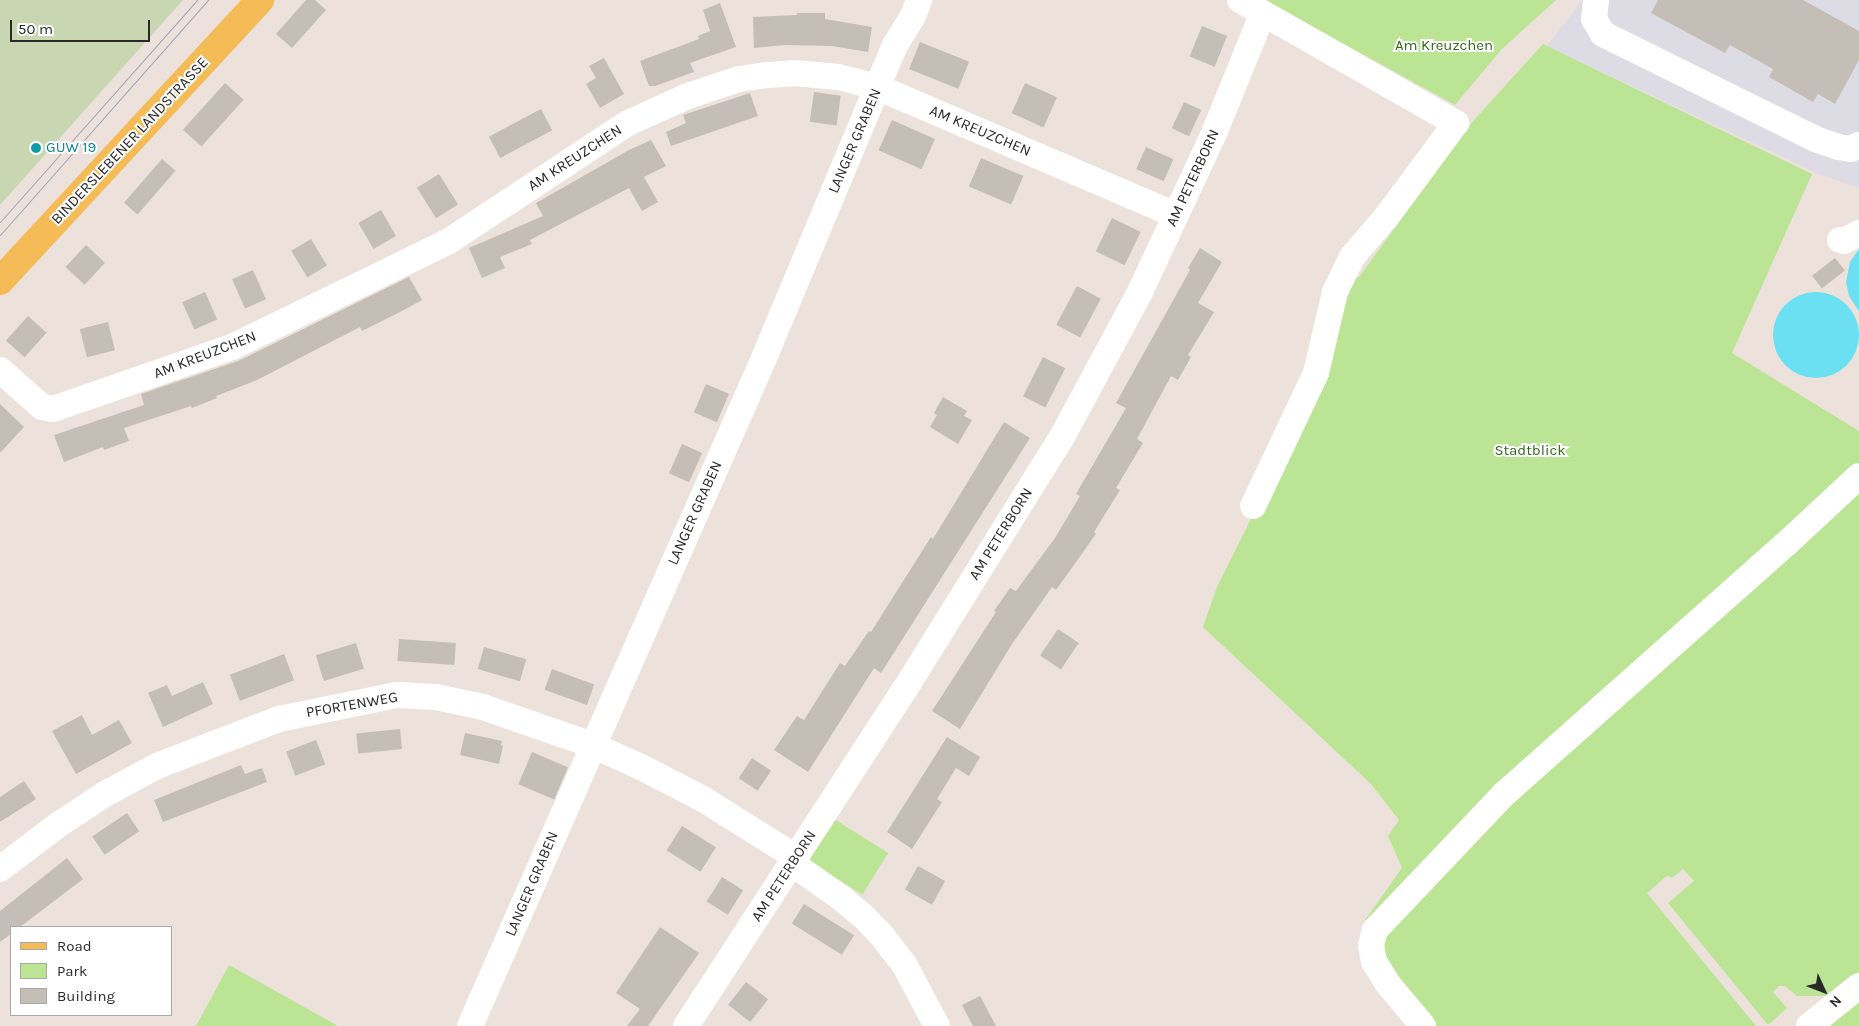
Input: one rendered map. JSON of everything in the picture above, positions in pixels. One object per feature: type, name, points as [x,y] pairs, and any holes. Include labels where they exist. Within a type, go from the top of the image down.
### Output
[{"type":"main road","name":"BINDERSLEBENER LANDSTRASSE","points":[[0,282],[260,0]]},
{"type":"street","name":"LANGER GRABEN","points":[[470,1026],[592,745],[764,358],[895,45],[919,0]]},
{"type":"street","points":[[1240,0],[1456,123],[1387,216],[1352,257],[1335,292],[1316,373],[1253,506]]},
{"type":"street","points":[[1596,0],[1594,19],[1604,34],[1815,139],[1838,147],[1851,149],[1859,145]]},
{"type":"street","name":"AM PETERBORN","points":[[686,1026],[795,861],[1062,437],[1140,292],[1215,131],[1263,13]]},
{"type":"street","name":"AM KREUZCHEN","points":[[0,370],[42,407],[53,409],[232,347],[457,236],[628,123],[688,96],[739,79],[768,74],[794,73],[838,77],[877,87],[1176,215]]},
{"type":"street","points":[[1423,1026],[1388,984],[1374,962],[1371,945],[1375,930],[1503,795],[1787,544],[1859,476]]},
{"type":"street","name":"PFORTENWEG","points":[[0,868],[58,825],[106,794],[157,766],[279,719],[359,701],[397,695],[436,697],[483,707],[592,745],[641,767],[703,800],[795,861],[863,916],[904,964],[937,1026]]},
{"type":"street","points":[[1809,1026],[1859,986]]},
{"type":"shaded area","points":[[1582,0],[1859,0],[1859,188],[1821,175],[1547,46]]},
{"type":"green space","points":[[0,0],[183,0],[0,205]]},
{"type":"green space","name":"Am Kreuzchen","points":[[1264,0],[1556,0],[1501,50],[1455,105]]},
{"type":"green space","name":"Stadtblick","points":[[1543,44],[1812,174],[1732,353],[1859,431],[1859,464],[1363,930],[1363,923],[1402,868],[1388,836],[1399,820],[1371,784],[1203,627],[1217,587],[1323,374],[1348,278],[1359,277],[1474,120]]},
{"type":"green space","points":[[1859,485],[1859,976],[1834,996],[1797,996],[1785,986],[1779,986],[1773,992],[1787,1008],[1768,1025],[1668,903],[1694,881],[1683,869],[1672,878],[1668,875],[1647,893],[1756,1026],[1430,1026],[1379,960],[1385,927],[1437,873]]},
{"type":"green space","points":[[834,819],[888,853],[862,894],[808,861]]},
{"type":"green space","points":[[229,965],[338,1026],[196,1026]]},
{"type":"green space","points":[[1859,990],[1859,1026],[1815,1026]]},
{"type":"water","points":[[1859,249],[1859,311],[1849,296],[1846,282],[1850,262]]},
{"type":"water","points":[[1816,292],[1832,295],[1840,299],[1852,311],[1856,319],[1859,335],[1856,351],[1852,359],[1840,371],[1832,375],[1816,378],[1800,375],[1792,371],[1780,359],[1776,351],[1773,335],[1776,319],[1780,311],[1792,299],[1800,295]]},
{"type":"building","points":[[306,0],[315,0],[326,10],[292,48],[276,34]]},
{"type":"building","points":[[1658,0],[1803,0],[1859,31],[1859,60],[1835,104],[1818,94],[1813,102],[1769,77],[1773,69],[1730,45],[1725,53],[1651,13]]},
{"type":"building","points":[[720,3],[736,47],[690,63],[694,72],[655,86],[649,86],[640,61],[699,39],[698,36],[710,31],[703,10]]},
{"type":"building","points":[[797,13],[825,13],[825,19],[872,27],[868,52],[832,46],[784,45],[754,48],[753,17],[797,15]]},
{"type":"building","points":[[1202,26],[1227,36],[1215,67],[1190,57]]},
{"type":"building","points":[[920,42],[969,62],[958,89],[909,69]]},
{"type":"building","points":[[604,58],[624,94],[600,108],[586,84],[596,78],[589,66]]},
{"type":"building","points":[[225,83],[244,100],[201,147],[183,130]]},
{"type":"building","points":[[1025,83],[1057,97],[1044,127],[1012,113]]},
{"type":"building","points":[[814,92],[841,96],[837,125],[810,122]]},
{"type":"building","points":[[750,93],[758,116],[671,146],[666,132],[686,123],[683,115]]},
{"type":"building","points":[[1184,102],[1201,110],[1189,136],[1172,128]]},
{"type":"building","points":[[541,109],[552,130],[500,158],[489,137]]},
{"type":"building","points":[[892,120],[935,139],[922,169],[879,150]]},
{"type":"building","points":[[651,140],[666,166],[644,177],[658,202],[642,211],[629,188],[530,240],[532,244],[500,257],[505,268],[482,278],[469,248],[543,216],[536,203],[629,150]]},
{"type":"building","points":[[1146,147],[1173,159],[1164,181],[1136,169]]},
{"type":"building","points":[[981,158],[1023,176],[1011,205],[969,187]]},
{"type":"building","points":[[162,159],[176,171],[138,215],[124,203]]},
{"type":"building","points":[[439,174],[458,205],[436,218],[417,188]]},
{"type":"building","points":[[381,210],[396,236],[373,249],[358,223]]},
{"type":"building","points":[[1112,218],[1141,232],[1125,265],[1096,251]]},
{"type":"building","points":[[311,239],[327,266],[307,277],[291,251]]},
{"type":"building","points":[[86,245],[105,263],[85,285],[66,267]]},
{"type":"building","points":[[1200,248],[1222,262],[1198,303],[1214,312],[1188,355],[1191,357],[1178,380],[1171,376],[1137,439],[1143,443],[1116,488],[1120,490],[1094,532],[1096,534],[1056,590],[1052,587],[1012,644],[960,729],[932,711],[996,612],[994,611],[1010,588],[1016,591],[1055,538],[1080,496],[1076,494],[1126,408],[1116,403],[1190,270],[1188,268]]},
{"type":"building","points":[[1835,258],[1845,271],[1822,288],[1812,276]]},
{"type":"building","points":[[253,270],[266,299],[245,309],[232,279]]},
{"type":"building","points":[[409,277],[422,300],[402,311],[362,331],[360,327],[257,380],[216,396],[217,398],[192,408],[191,406],[124,428],[129,441],[104,450],[103,447],[64,462],[54,435],[144,405],[141,394],[238,361]]},
{"type":"building","points":[[1077,286],[1101,299],[1080,338],[1056,325]]},
{"type":"building","points":[[205,292],[217,319],[194,330],[182,302]]},
{"type":"building","points":[[28,316],[47,333],[24,357],[6,341]]},
{"type":"building","points":[[108,322],[115,350],[87,357],[80,329]]},
{"type":"building","points":[[1043,357],[1065,368],[1045,408],[1023,396]]},
{"type":"building","points":[[706,384],[729,394],[717,422],[694,413]]},
{"type":"building","points":[[943,397],[967,411],[964,416],[972,420],[958,444],[930,427],[937,415],[934,413]]},
{"type":"building","points":[[0,404],[24,427],[0,453]]},
{"type":"building","points":[[1004,422],[1030,438],[881,673],[874,668],[808,772],[774,750],[797,716],[804,720],[840,663],[845,666],[869,631],[871,632],[931,537],[933,539]]},
{"type":"building","points":[[682,444],[702,453],[689,482],[669,473]]},
{"type":"building","points":[[1058,629],[1079,643],[1061,670],[1040,656]]},
{"type":"building","points":[[399,639],[456,643],[454,665],[397,661]]},
{"type":"building","points":[[356,643],[364,669],[324,681],[316,655]]},
{"type":"building","points":[[484,647],[526,659],[520,681],[478,669]]},
{"type":"building","points":[[284,654],[294,680],[240,701],[230,675]]},
{"type":"building","points":[[552,669],[594,684],[587,705],[544,690]]},
{"type":"building","points":[[203,682],[213,704],[163,727],[148,693],[167,685],[172,696]]},
{"type":"building","points":[[82,715],[92,735],[119,720],[132,743],[76,774],[52,731]]},
{"type":"building","points":[[400,729],[402,749],[358,753],[356,734]]},
{"type":"building","points":[[465,733],[502,741],[501,745],[503,746],[499,764],[460,755]]},
{"type":"building","points":[[947,737],[980,757],[969,776],[956,768],[937,799],[942,802],[912,849],[887,832]]},
{"type":"building","points":[[316,740],[325,764],[295,776],[286,751]]},
{"type":"building","points":[[532,752],[568,767],[554,799],[518,784]]},
{"type":"building","points":[[752,758],[771,771],[758,791],[739,778]]},
{"type":"building","points":[[241,765],[245,774],[262,768],[267,782],[163,822],[154,800]]},
{"type":"building","points":[[24,781],[36,799],[0,822],[0,797]]},
{"type":"building","points":[[127,813],[139,831],[104,855],[92,836]]},
{"type":"building","points":[[682,826],[716,847],[701,872],[667,851]]},
{"type":"building","points":[[67,858],[83,879],[21,926],[10,926],[10,935],[0,942],[0,911]]},
{"type":"building","points":[[918,866],[945,881],[932,905],[905,890]]},
{"type":"building","points":[[722,877],[743,890],[728,915],[707,902]]},
{"type":"building","points":[[804,904],[854,935],[842,955],[792,924]]},
{"type":"building","points":[[660,927],[699,953],[648,1026],[627,1026],[640,1009],[616,993]]},
{"type":"building","points":[[746,982],[768,999],[750,1022],[728,1005]]},
{"type":"building","points":[[980,996],[996,1026],[973,1026],[962,1005]]},
{"type":"tram line","points":[[0,222],[197,0]]},
{"type":"tram line","points":[[0,235],[208,0]]},
{"type":"place","name":"GUW 19","points":[[36,148]]}]
